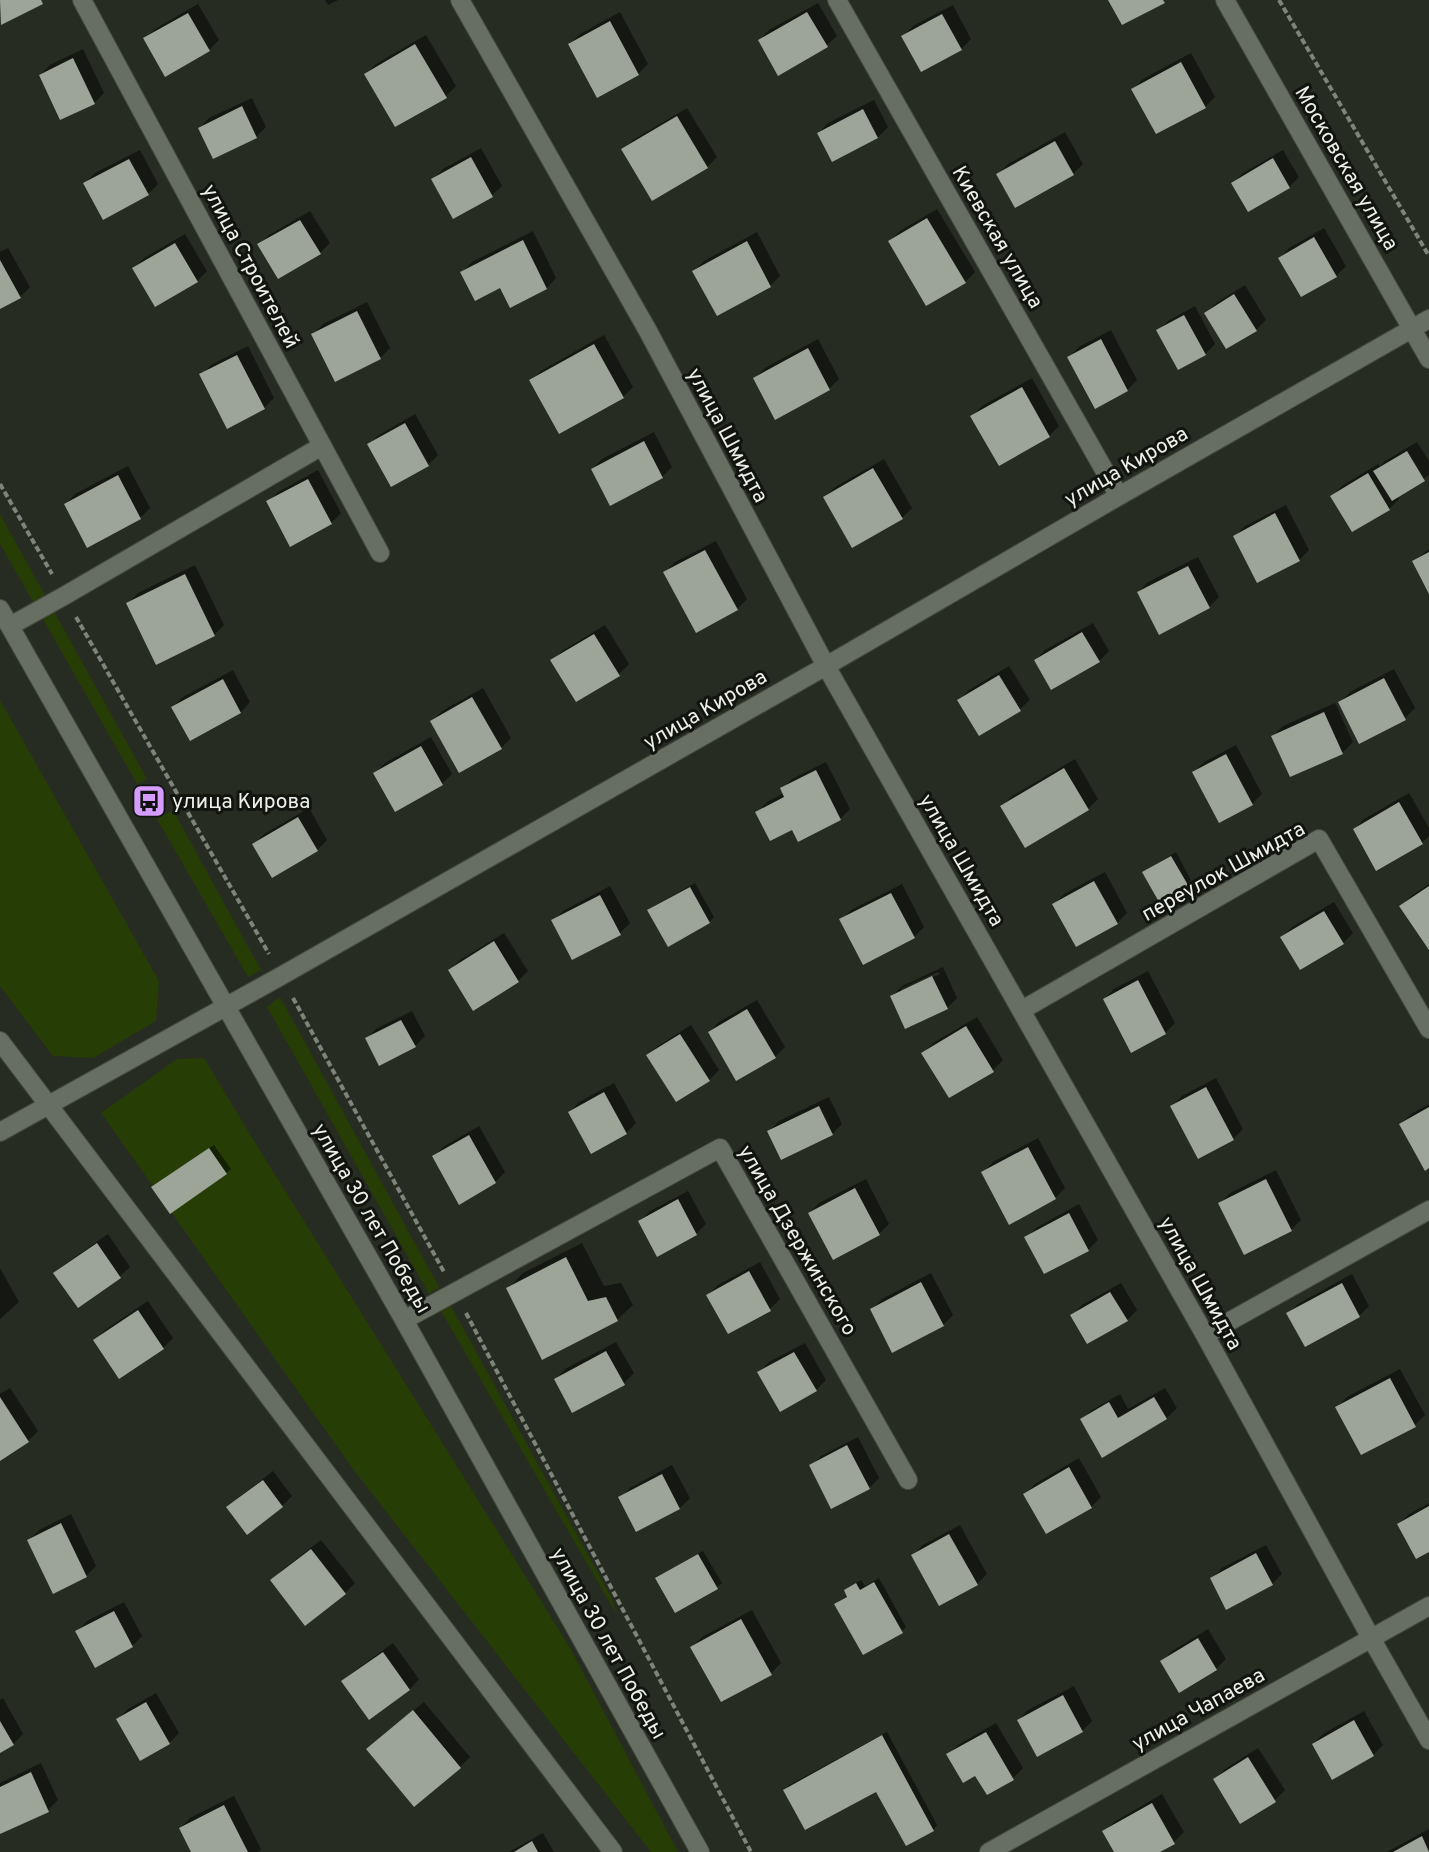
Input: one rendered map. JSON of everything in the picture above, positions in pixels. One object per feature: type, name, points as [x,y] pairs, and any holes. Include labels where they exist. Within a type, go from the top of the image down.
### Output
[{"type":"street","name":"улица Строителей","points":[[82,0],[380,553]]},
{"type":"street","name":"улица Шмидта","points":[[460,0],[648,332],[826,666],[1205,1335],[1429,1740]]},
{"type":"street","name":"Киевская улица","points":[[837,0],[1119,496]]},
{"type":"street","name":"Московская улица","points":[[1225,0],[1429,359]]},
{"type":"street","name":"улица Кирова","points":[[0,1132],[281,976],[826,666],[1429,319]]},
{"type":"street","points":[[9,626],[322,446]]},
{"type":"street","name":"улица 30 лет Победы","points":[[0,609],[404,1320],[700,1852]]},
{"type":"street","name":"переулок Шмидта","points":[[1022,1010],[1319,839],[1429,1029]]},
{"type":"street","points":[[0,1041],[613,1852]]},
{"type":"street","name":"улица Дзержинского","points":[[404,1320],[720,1148],[908,1480]]},
{"type":"street","points":[[1205,1335],[1429,1210]]},
{"type":"street","name":"улица Чапаева","points":[[989,1852],[1429,1606]]},
{"type":"path","points":[[1279,0],[1429,256]]},
{"type":"path","points":[[0,484],[281,976],[455,1293],[751,1852]]},
{"type":"green space","points":[[0,514],[147,779],[137,784],[0,544]]},
{"type":"green space","points":[[0,700],[159,981],[156,1021],[93,1058],[53,1056],[0,986]]},
{"type":"green space","points":[[173,810],[261,970],[248,977],[157,819]]},
{"type":"green space","points":[[280,997],[439,1287],[429,1294],[267,1007]]},
{"type":"green space","points":[[204,1058],[569,1646],[678,1852],[651,1852],[353,1469],[101,1113],[177,1059]]},
{"type":"green space","points":[[451,1306],[611,1597],[618,1617],[441,1311]]},
{"type":"building","points":[[0,0],[41,0],[43,4],[1,25]]},
{"type":"building","points":[[1108,0],[1163,0],[1165,3],[1122,25]]},
{"type":"building","points":[[807,12],[828,47],[778,76],[758,40]]},
{"type":"building","points":[[188,13],[210,51],[165,77],[143,38]]},
{"type":"building","points":[[942,14],[962,50],[921,72],[901,36]]},
{"type":"building","points":[[610,21],[639,75],[597,98],[568,44]]},
{"type":"building","points":[[415,44],[447,98],[395,127],[364,74]]},
{"type":"building","points":[[73,58],[95,104],[60,120],[39,75]]},
{"type":"building","points":[[1181,62],[1206,108],[1156,134],[1131,89]]},
{"type":"building","points":[[242,106],[257,138],[213,159],[198,128]]},
{"type":"building","points":[[863,109],[878,138],[832,162],[817,133]]},
{"type":"building","points":[[677,116],[708,168],[652,201],[621,149]]},
{"type":"building","points":[[1055,141],[1074,175],[1015,208],[996,174]]},
{"type":"building","points":[[471,157],[493,197],[453,219],[431,179]]},
{"type":"building","points":[[1273,158],[1290,188],[1248,212],[1231,183]]},
{"type":"building","points":[[129,159],[149,195],[103,220],[83,183]]},
{"type":"building","points":[[927,218],[966,283],[926,306],[888,241]]},
{"type":"building","points":[[300,220],[321,254],[278,279],[257,244]]},
{"type":"building","points":[[1314,237],[1337,277],[1301,297],[1278,258]]},
{"type":"building","points":[[523,240],[547,289],[510,308],[500,288],[475,301],[460,272]]},
{"type":"building","points":[[747,241],[771,287],[717,316],[692,271]]},
{"type":"building","points":[[175,243],[198,282],[155,307],[132,268]]},
{"type":"building","points":[[0,260],[21,298],[0,309]]},
{"type":"building","points":[[1234,294],[1257,331],[1226,349],[1204,313]]},
{"type":"building","points":[[357,311],[381,359],[335,382],[311,334]]},
{"type":"building","points":[[1184,315],[1206,355],[1178,370],[1156,330]]},
{"type":"building","points":[[1101,339],[1128,391],[1095,409],[1067,357]]},
{"type":"building","points":[[594,344],[624,398],[559,434],[529,380]]},
{"type":"building","points":[[808,348],[830,390],[775,420],[753,378]]},
{"type":"building","points":[[237,355],[265,409],[227,429],[199,374]]},
{"type":"building","points":[[1022,387],[1050,437],[999,466],[970,416]]},
{"type":"building","points":[[405,423],[429,466],[391,487],[367,444]]},
{"type":"building","points":[[644,441],[663,478],[610,506],[591,469]]},
{"type":"building","points":[[1407,451],[1425,481],[1392,501],[1373,471]]},
{"type":"building","points":[[873,468],[903,519],[852,548],[823,497]]},
{"type":"building","points":[[1368,473],[1390,510],[1352,532],[1330,496]]},
{"type":"building","points":[[118,475],[141,519],[87,548],[64,504]]},
{"type":"building","points":[[308,479],[332,524],[290,547],[266,501]]},
{"type":"building","points":[[1275,513],[1300,561],[1257,583],[1233,536]]},
{"type":"building","points":[[705,550],[738,610],[696,633],[663,572]]},
{"type":"building","points":[[1429,552],[1429,594],[1412,561]]},
{"type":"building","points":[[1188,566],[1210,608],[1159,635],[1137,592]]},
{"type":"building","points":[[185,574],[215,636],[156,665],[126,603]]},
{"type":"building","points":[[1082,632],[1100,662],[1051,690],[1034,660]]},
{"type":"building","points":[[594,634],[620,676],[576,702],[550,660]]},
{"type":"building","points":[[999,675],[1021,711],[979,736],[957,700]]},
{"type":"building","points":[[1384,678],[1406,720],[1359,744],[1338,702]]},
{"type":"building","points":[[223,679],[241,713],[190,741],[171,707]]},
{"type":"building","points":[[472,697],[502,749],[459,773],[430,721]]},
{"type":"building","points":[[1324,712],[1343,754],[1290,777],[1271,736]]},
{"type":"building","points":[[421,746],[443,785],[395,812],[373,773]]},
{"type":"building","points":[[1226,754],[1253,805],[1219,823],[1192,772]]},
{"type":"building","points":[[1064,768],[1089,810],[1025,848],[1000,806]]},
{"type":"building","points":[[816,770],[841,820],[798,842],[792,830],[770,841],[755,812],[784,797],[780,788]]},
{"type":"building","points":[[1399,802],[1423,844],[1376,871],[1353,829]]},
{"type":"building","points":[[298,817],[318,851],[272,878],[252,844]]},
{"type":"building","points":[[1171,856],[1188,885],[1159,902],[1142,872]]},
{"type":"building","points":[[1094,881],[1118,924],[1076,947],[1052,904]]},
{"type":"building","points":[[1429,886],[1429,950],[1399,906]]},
{"type":"building","points":[[690,887],[710,923],[668,947],[647,910]]},
{"type":"building","points":[[891,893],[915,938],[863,965],[839,919]]},
{"type":"building","points":[[600,895],[621,935],[572,960],[551,920]]},
{"type":"building","points":[[1324,911],[1344,944],[1300,970],[1280,937]]},
{"type":"building","points":[[494,941],[519,982],[473,1011],[448,970]]},
{"type":"building","points":[[932,976],[948,1009],[905,1029],[890,996]]},
{"type":"building","points":[[1138,980],[1166,1034],[1131,1053],[1103,999]]},
{"type":"building","points":[[747,1009],[776,1058],[736,1081],[708,1032]]},
{"type":"building","points":[[401,1020],[416,1047],[379,1066],[365,1038]]},
{"type":"building","points":[[966,1026],[994,1072],[949,1098],[921,1053]]},
{"type":"building","points":[[680,1034],[710,1081],[676,1102],[646,1055]]},
{"type":"building","points":[[1206,1087],[1234,1140],[1198,1159],[1170,1106]]},
{"type":"building","points":[[604,1092],[627,1134],[591,1154],[568,1112]]},
{"type":"building","points":[[819,1106],[833,1135],[781,1160],[767,1131]]},
{"type":"building","points":[[1429,1107],[1429,1168],[1425,1171],[1399,1124]]},
{"type":"building","points":[[469,1135],[496,1183],[459,1205],[432,1156]]},
{"type":"building","points":[[1028,1147],[1056,1199],[1009,1225],[981,1172]]},
{"type":"building","points":[[209,1148],[227,1174],[170,1214],[151,1187]]},
{"type":"building","points":[[1266,1179],[1292,1231],[1244,1255],[1218,1203]]},
{"type":"building","points":[[855,1188],[880,1235],[833,1260],[808,1213]]},
{"type":"building","points":[[678,1199],[697,1235],[657,1257],[638,1221]]},
{"type":"building","points":[[1069,1213],[1089,1251],[1044,1274],[1024,1237]]},
{"type":"building","points":[[97,1243],[121,1278],[78,1308],[53,1273]]},
{"type":"building","points":[[566,1257],[588,1301],[606,1297],[618,1321],[542,1360],[506,1288]]},
{"type":"building","points":[[749,1271],[771,1311],[728,1334],[706,1295]]},
{"type":"building","points":[[921,1282],[944,1326],[892,1353],[870,1309]]},
{"type":"building","points":[[1342,1283],[1360,1317],[1305,1347],[1286,1313]]},
{"type":"building","points":[[1110,1292],[1128,1321],[1087,1344],[1070,1315]]},
{"type":"building","points":[[138,1310],[164,1349],[119,1379],[93,1340]]},
{"type":"building","points":[[606,1351],[625,1385],[572,1413],[554,1379]]},
{"type":"building","points":[[794,1352],[817,1391],[780,1412],[757,1372]]},
{"type":"building","points":[[1390,1378],[1416,1427],[1361,1455],[1335,1407]]},
{"type":"building","points":[[0,1397],[29,1442],[0,1461]]},
{"type":"building","points":[[1154,1397],[1167,1419],[1102,1458],[1080,1419],[1109,1402],[1118,1418]]},
{"type":"building","points":[[847,1445],[870,1489],[831,1509],[809,1465]]},
{"type":"building","points":[[1069,1467],[1092,1508],[1046,1534],[1023,1494]]},
{"type":"building","points":[[662,1474],[680,1509],[636,1532],[618,1497]]},
{"type":"building","points":[[263,1480],[283,1507],[247,1535],[226,1507]]},
{"type":"building","points":[[1429,1506],[1429,1552],[1416,1559],[1397,1524]]},
{"type":"building","points":[[61,1523],[87,1577],[53,1594],[27,1540]]},
{"type":"building","points":[[949,1534],[978,1585],[939,1606],[911,1555]]},
{"type":"building","points":[[311,1549],[346,1594],[305,1626],[270,1580]]},
{"type":"building","points":[[1256,1553],[1273,1585],[1226,1610],[1210,1578]]},
{"type":"building","points":[[698,1554],[718,1589],[675,1613],[655,1578]]},
{"type":"building","points":[[874,1582],[903,1633],[863,1655],[834,1604],[847,1597],[844,1590],[856,1583],[860,1590]]},
{"type":"building","points":[[114,1611],[133,1647],[95,1668],[75,1631]]},
{"type":"building","points":[[741,1619],[772,1675],[721,1702],[690,1647]]},
{"type":"building","points":[[1198,1638],[1217,1670],[1179,1693],[1160,1661]]},
{"type":"building","points":[[383,1652],[410,1690],[369,1720],[341,1681]]},
{"type":"building","points":[[1063,1695],[1083,1732],[1037,1757],[1017,1720]]},
{"type":"building","points":[[146,1702],[170,1744],[140,1761],[116,1719]]},
{"type":"building","points":[[413,1710],[461,1768],[414,1807],[366,1749]]},
{"type":"building","points":[[1354,1720],[1374,1756],[1332,1780],[1312,1744]]},
{"type":"building","points":[[0,1721],[14,1745],[0,1753]]},
{"type":"building","points":[[986,1732],[1014,1780],[987,1795],[975,1776],[963,1783],[946,1754]]},
{"type":"building","points":[[882,1735],[934,1831],[906,1846],[876,1792],[805,1830],[783,1790]]},
{"type":"building","points":[[1248,1757],[1276,1802],[1240,1824],[1213,1779]]},
{"type":"building","points":[[31,1772],[49,1812],[0,1834],[0,1787]]},
{"type":"building","points":[[1152,1803],[1175,1844],[1160,1852],[1114,1852],[1102,1831]]},
{"type":"building","points":[[224,1805],[248,1852],[191,1852],[179,1828]]},
{"type":"building","points":[[1422,1836],[1429,1852],[1393,1852]]},
{"type":"building","points":[[532,1841],[538,1852],[514,1852]]},
{"type":"place","name":"улица Кирова","points":[[149,801]]}]
